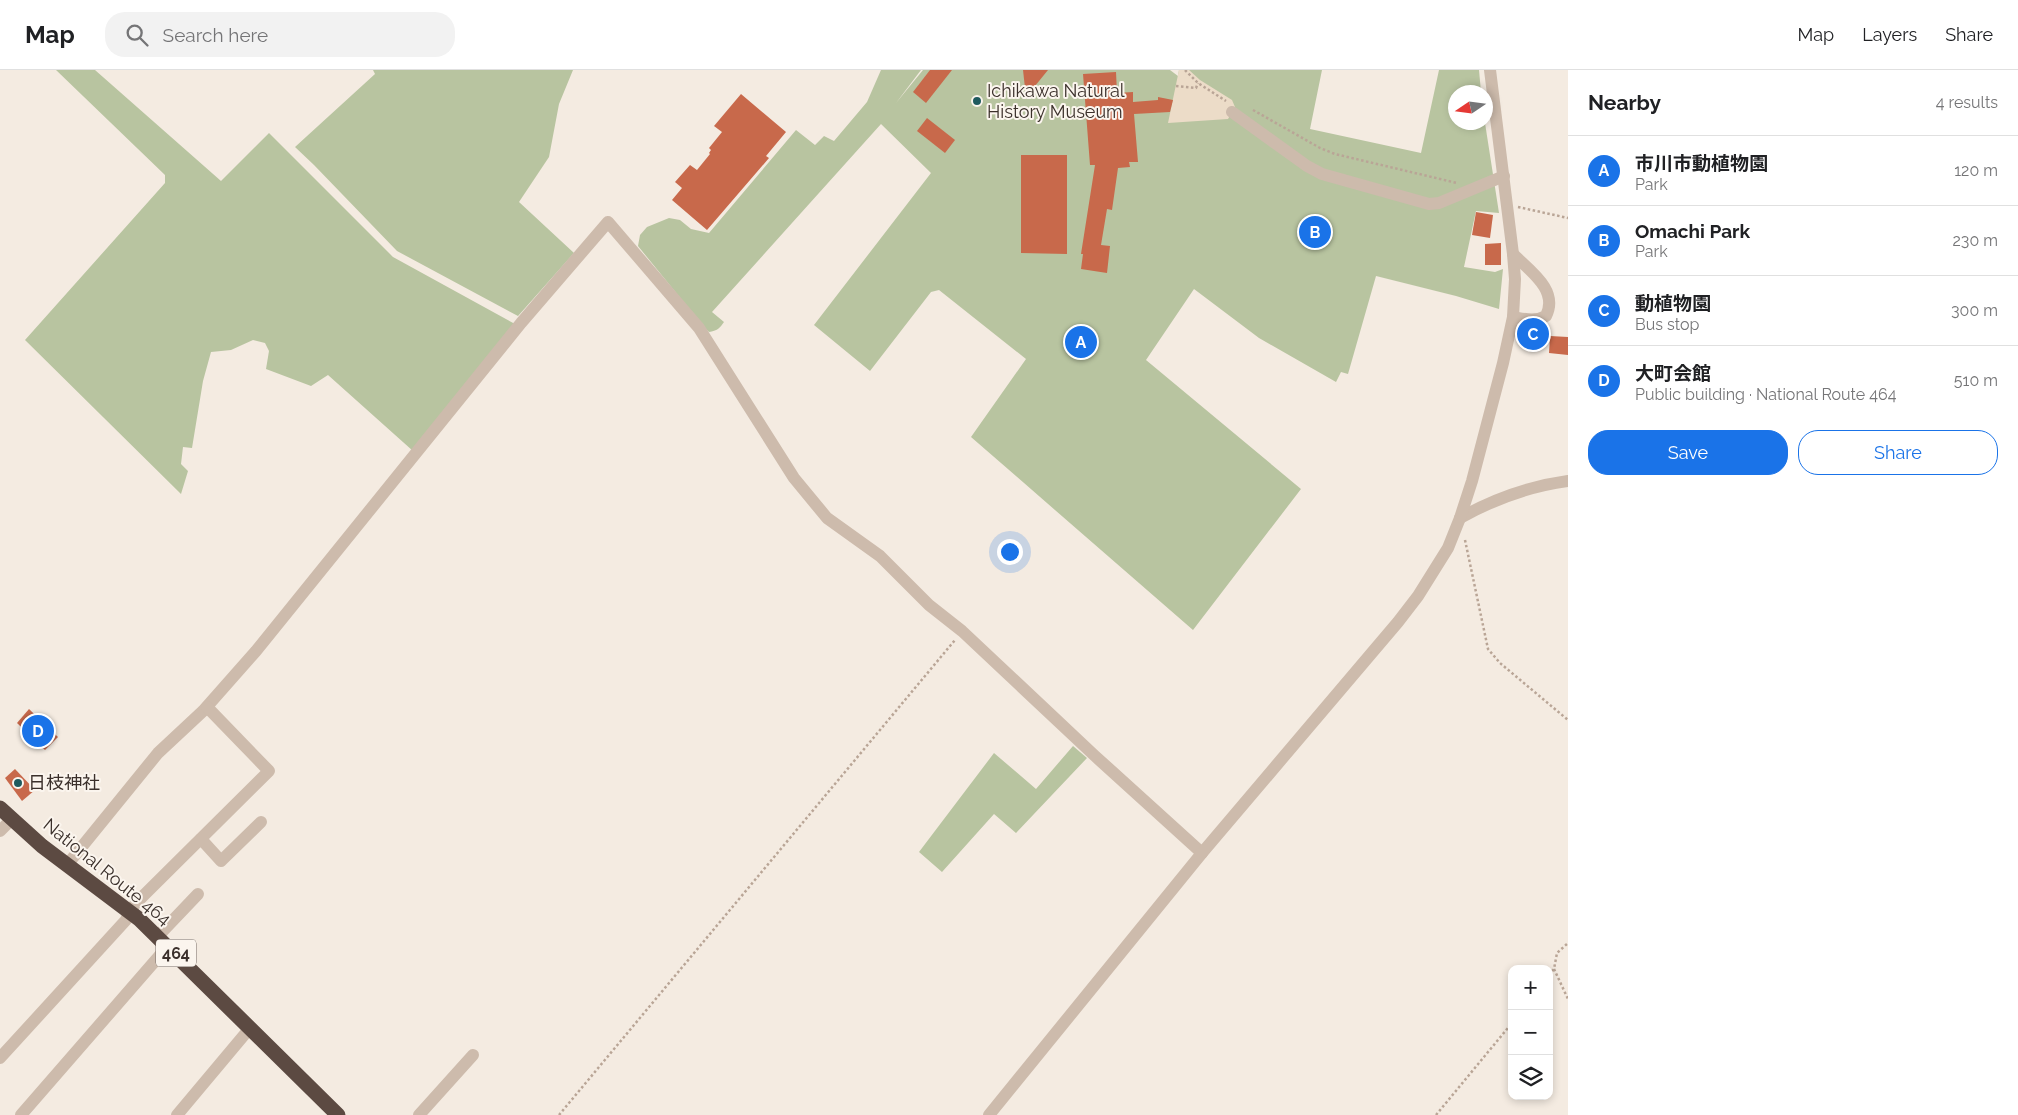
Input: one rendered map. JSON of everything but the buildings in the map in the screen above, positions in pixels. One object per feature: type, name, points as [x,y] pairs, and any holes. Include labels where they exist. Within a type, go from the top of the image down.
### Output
[{"type":"highway","name":"National Route 464","points":[[0,808],[67,865],[130,911],[163,941],[338,1115]]},
{"type":"street","points":[[989,1115],[1202,853],[1413,602],[1448,548],[1472,481],[1501,372],[1513,317],[1515,279],[1513,254],[1490,70]]},
{"type":"street","points":[[1231,108],[1307,166],[1322,174],[1429,204],[1439,203],[1504,176]]},
{"type":"street","points":[[67,865],[158,754],[207,707],[256,651],[521,323],[608,222],[699,328],[794,478],[827,518],[880,556],[929,605],[962,631],[1094,756],[1202,853]]},
{"type":"street","points":[[1513,254],[1545,287],[1550,301],[1546,316],[1541,319],[1531,320],[1513,317]]},
{"type":"street","points":[[1460,518],[1480,507],[1550,484],[1568,481]]},
{"type":"street","points":[[0,1058],[126,920],[130,911],[269,771],[207,707]]},
{"type":"street","points":[[0,831],[12,819]]},
{"type":"street","points":[[201,839],[221,860],[261,822]]},
{"type":"street","points":[[21,1115],[163,941],[198,894]]},
{"type":"street","points":[[177,1115],[250,1028]]},
{"type":"street","points":[[419,1115],[474,1055]]},
{"type":"path","points":[[1185,70],[1198,84],[1231,108]]},
{"type":"path","points":[[1176,86],[1196,88],[1198,84]]},
{"type":"path","points":[[1246,106],[1327,151],[1454,181],[1470,191]]},
{"type":"path","points":[[1508,204],[1568,218]]},
{"type":"path","points":[[1460,518],[1488,649],[1500,663],[1568,720]]},
{"type":"path","points":[[558,1115],[962,631]]},
{"type":"path","points":[[1568,942],[1558,953],[1554,969],[1568,999]]},
{"type":"path","points":[[1436,1115],[1508,1028]]},
{"type":"green space","points":[[56,70],[95,70],[221,181],[269,133],[393,257],[515,324],[413,451],[328,375],[311,386],[266,369],[269,351],[265,343],[253,340],[231,350],[211,352],[203,381],[192,448],[183,447],[181,464],[188,471],[181,494],[25,340],[165,183],[165,175]]},
{"type":"green space","points":[[373,70],[573,70],[559,104],[549,157],[519,202],[574,253],[518,316],[397,251],[295,147],[375,74]]},
{"type":"green space","points":[[881,70],[921,70],[896,103],[923,70],[1170,70],[1178,76],[1179,70],[1322,70],[1310,129],[1421,153],[1439,70],[1479,70],[1480,85],[1448,85],[1448,130],[1486,130],[1499,213],[1476,211],[1464,267],[1495,272],[1503,269],[1499,309],[1376,276],[1348,374],[1341,372],[1336,382],[1259,338],[1194,289],[1146,360],[1301,489],[1193,630],[971,437],[1026,359],[939,290],[931,292],[870,371],[814,325],[931,173],[881,124],[712,312],[724,322],[720,328],[709,332],[703,326],[638,246],[640,235],[647,227],[669,218],[680,220],[691,229],[709,233],[796,130],[815,145],[824,136],[834,141],[867,102]]},
{"type":"green space","points":[[1073,746],[1087,758],[1016,833],[994,814],[942,872],[919,852],[994,753],[1036,789]]},
{"type":"shaded area","points":[[1179,70],[1189,70],[1200,80],[1232,100],[1235,107],[1228,119],[1168,123]]},
{"type":"place","name":"Ichikawa Natural History Museum","points":[[977,101]]},
{"type":"place","name":"Omachi Park","points":[[1315,232]]},
{"type":"place","name":"動植物園","points":[[1533,334]]},
{"type":"place","name":"市川市動植物園","points":[[1081,342]]},
{"type":"place","name":"大町会館","points":[[38,731]]},
{"type":"place","name":"日枝神社","points":[[18,783]]}]
